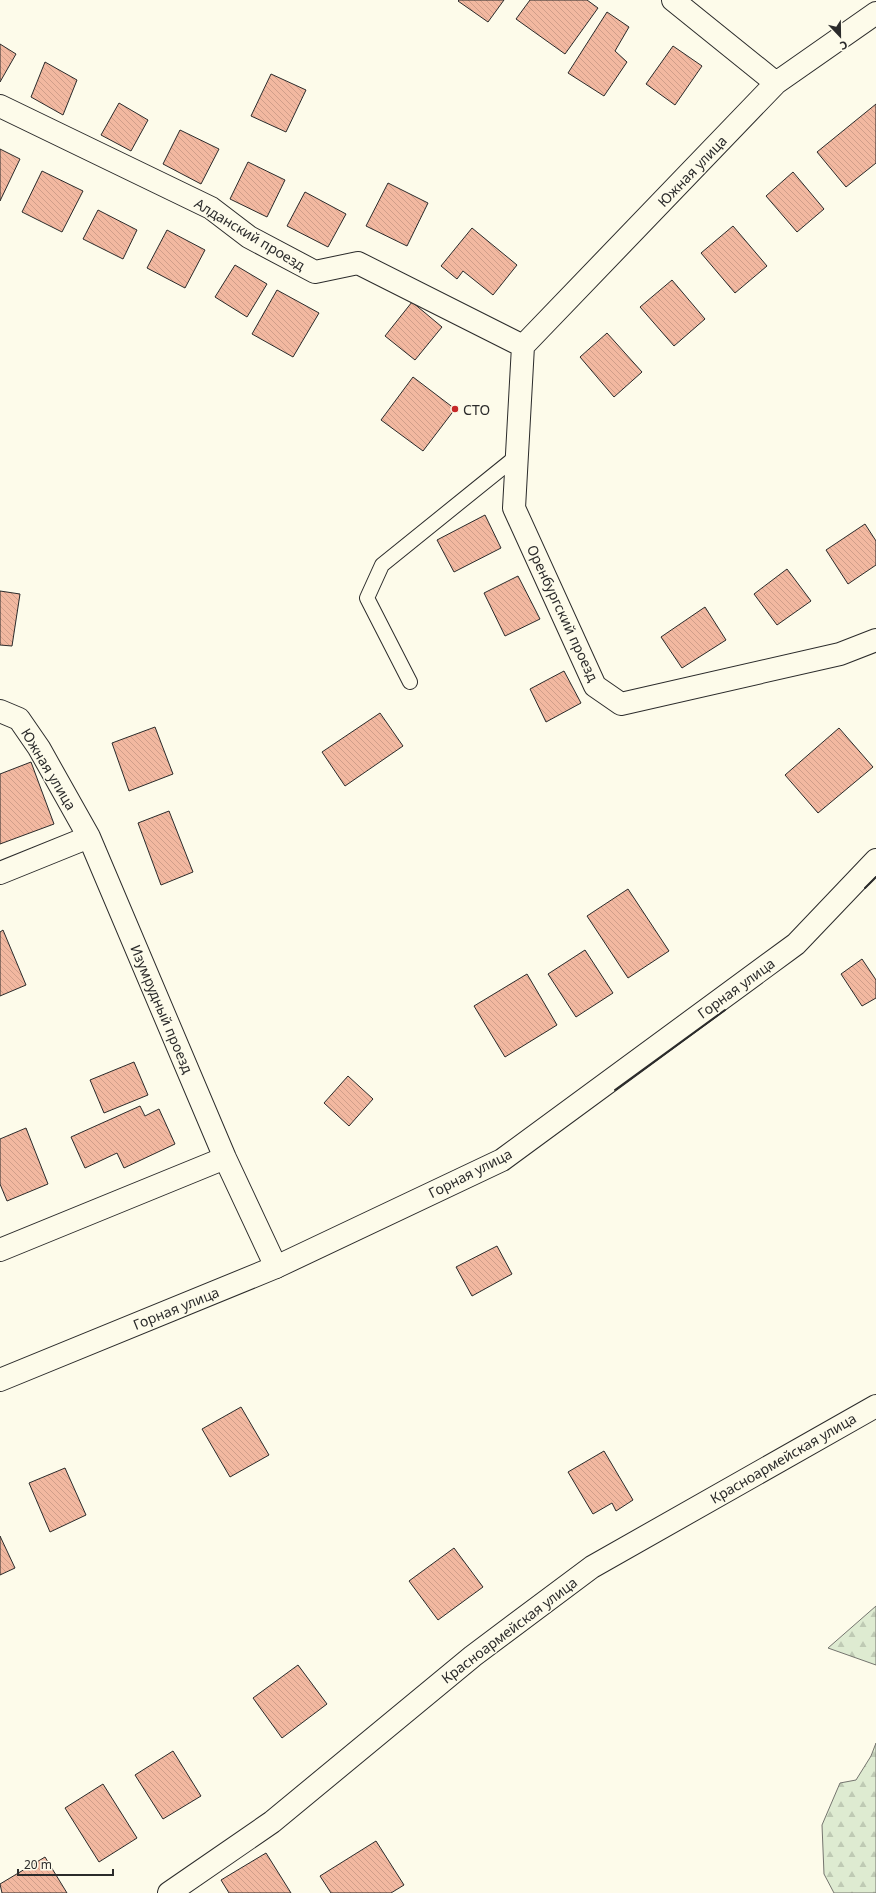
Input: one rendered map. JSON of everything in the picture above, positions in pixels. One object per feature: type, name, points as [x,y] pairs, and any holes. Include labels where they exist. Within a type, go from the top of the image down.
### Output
[{"type":"street","points":[[673,0],[776,83]]},
{"type":"street","name":"Южная улица","points":[[523,346],[776,83],[876,13]]},
{"type":"street","name":"Алданский проезд","points":[[0,106],[211,208],[249,237],[316,272],[358,263],[523,346]]},
{"type":"street","name":"Оренбургский проезд","points":[[523,346],[514,508],[595,686],[621,704],[840,654],[876,640]]},
{"type":"street","name":"Южная улица","points":[[0,711],[19,719],[39,748],[89,838]]},
{"type":"street","points":[[0,873],[89,838]]},
{"type":"street","name":"Изумрудный проезд","points":[[89,838],[225,1158],[276,1267]]},
{"type":"street","name":"Горная улица","points":[[0,1380],[276,1267],[502,1160],[796,944],[876,860]]},
{"type":"street","points":[[0,1250],[225,1158]]},
{"type":"street","name":"Красноармейская улица","points":[[169,1893],[272,1822],[473,1656],[592,1567],[876,1406]]},
{"type":"lane","points":[[410,682],[367,598],[382,565],[517,456]]},
{"type":"green space","points":[[876,1606],[876,1665],[828,1648]]},
{"type":"green space","points":[[876,1743],[876,1893],[834,1893],[824,1874],[822,1825],[840,1783],[856,1780],[871,1756]]},
{"type":"building","points":[[504,0],[488,22],[458,1]]},
{"type":"building","points":[[530,0],[587,0],[598,8],[565,54],[516,19]]},
{"type":"building","points":[[607,12],[629,27],[615,51],[627,62],[604,96],[568,73]]},
{"type":"building","points":[[0,44],[16,54],[0,82]]},
{"type":"building","points":[[673,46],[702,66],[675,105],[646,84]]},
{"type":"building","points":[[45,62],[77,80],[63,115],[31,97]]},
{"type":"building","points":[[271,74],[306,90],[286,132],[251,116]]},
{"type":"building","points":[[119,103],[148,120],[131,151],[101,135]]},
{"type":"building","points":[[876,104],[876,163],[846,187],[817,152]]},
{"type":"building","points":[[180,130],[219,149],[201,184],[163,164]]},
{"type":"building","points":[[0,149],[20,159],[0,201]]},
{"type":"building","points":[[248,162],[285,180],[267,217],[230,199]]},
{"type":"building","points":[[42,171],[83,191],[62,232],[22,212]]},
{"type":"building","points":[[793,172],[824,209],[797,232],[766,196]]},
{"type":"building","points":[[388,183],[428,203],[407,246],[366,226]]},
{"type":"building","points":[[305,192],[346,214],[328,247],[287,226]]},
{"type":"building","points":[[98,210],[137,230],[123,259],[83,239]]},
{"type":"building","points":[[733,226],[767,266],[735,293],[701,253]]},
{"type":"building","points":[[472,228],[517,265],[493,295],[463,271],[457,279],[441,266]]},
{"type":"building","points":[[167,230],[205,250],[185,288],[147,268]]},
{"type":"building","points":[[235,265],[267,284],[247,317],[215,297]]},
{"type":"building","points":[[672,280],[705,319],[674,346],[640,307]]},
{"type":"building","points":[[277,290],[319,313],[293,357],[252,334]]},
{"type":"building","points":[[412,302],[442,327],[415,360],[385,336]]},
{"type":"building","points":[[607,333],[642,372],[614,397],[580,357]]},
{"type":"building","points":[[413,377],[455,409],[423,451],[381,420]]},
{"type":"building","points":[[485,515],[501,548],[454,572],[437,540]]},
{"type":"building","points":[[865,524],[876,541],[876,565],[848,584],[826,550]]},
{"type":"building","points":[[787,569],[811,601],[777,625],[754,594]]},
{"type":"building","points":[[518,576],[540,619],[505,636],[484,593]]},
{"type":"building","points":[[0,591],[20,594],[12,646],[0,645]]},
{"type":"building","points":[[705,607],[726,640],[682,668],[661,637]]},
{"type":"building","points":[[564,671],[581,703],[546,722],[530,689]]},
{"type":"building","points":[[380,713],[403,746],[345,786],[322,752]]},
{"type":"building","points":[[155,727],[173,774],[129,791],[112,743]]},
{"type":"building","points":[[839,728],[873,767],[818,813],[785,775]]},
{"type":"building","points":[[31,762],[54,824],[0,844],[0,774]]},
{"type":"building","points":[[169,811],[193,872],[161,885],[138,823]]},
{"type":"building","points":[[628,889],[669,951],[628,978],[587,916]]},
{"type":"building","points":[[3,930],[26,985],[0,996],[0,932]]},
{"type":"building","points":[[585,950],[613,993],[576,1017],[548,974]]},
{"type":"building","points":[[862,959],[876,980],[876,998],[862,1006],[841,974]]},
{"type":"building","points":[[527,974],[557,1025],[505,1057],[474,1006]]},
{"type":"building","points":[[134,1062],[148,1095],[104,1113],[90,1080]]},
{"type":"building","points":[[348,1076],[373,1099],[349,1126],[324,1103]]},
{"type":"building","points":[[140,1106],[145,1116],[159,1109],[175,1144],[124,1168],[117,1153],[85,1168],[71,1137]]},
{"type":"building","points":[[26,1128],[48,1184],[7,1201],[0,1184],[0,1139]]},
{"type":"building","points":[[497,1246],[512,1274],[472,1296],[456,1267]]},
{"type":"building","points":[[241,1407],[269,1455],[230,1477],[202,1429]]},
{"type":"building","points":[[604,1451],[633,1500],[616,1511],[612,1503],[593,1514],[568,1472]]},
{"type":"building","points":[[65,1468],[86,1515],[50,1532],[29,1483]]},
{"type":"building","points":[[0,1536],[15,1568],[0,1575]]},
{"type":"building","points":[[454,1548],[483,1587],[438,1620],[409,1581]]},
{"type":"building","points":[[298,1665],[327,1704],[282,1738],[253,1698]]},
{"type":"building","points":[[173,1751],[201,1796],[163,1819],[135,1775]]},
{"type":"building","points":[[103,1784],[137,1838],[99,1862],[65,1808]]},
{"type":"building","points":[[376,1841],[404,1885],[391,1893],[331,1893],[320,1876]]},
{"type":"building","points":[[266,1853],[291,1893],[229,1893],[221,1880]]},
{"type":"building","points":[[45,1857],[67,1893],[2,1893],[0,1884]]},
{"type":"wall","points":[[865,888],[876,877]]},
{"type":"wall","points":[[615,1090],[725,1010]]},
{"type":"place","name":"СТО","points":[[455,409]]}]
